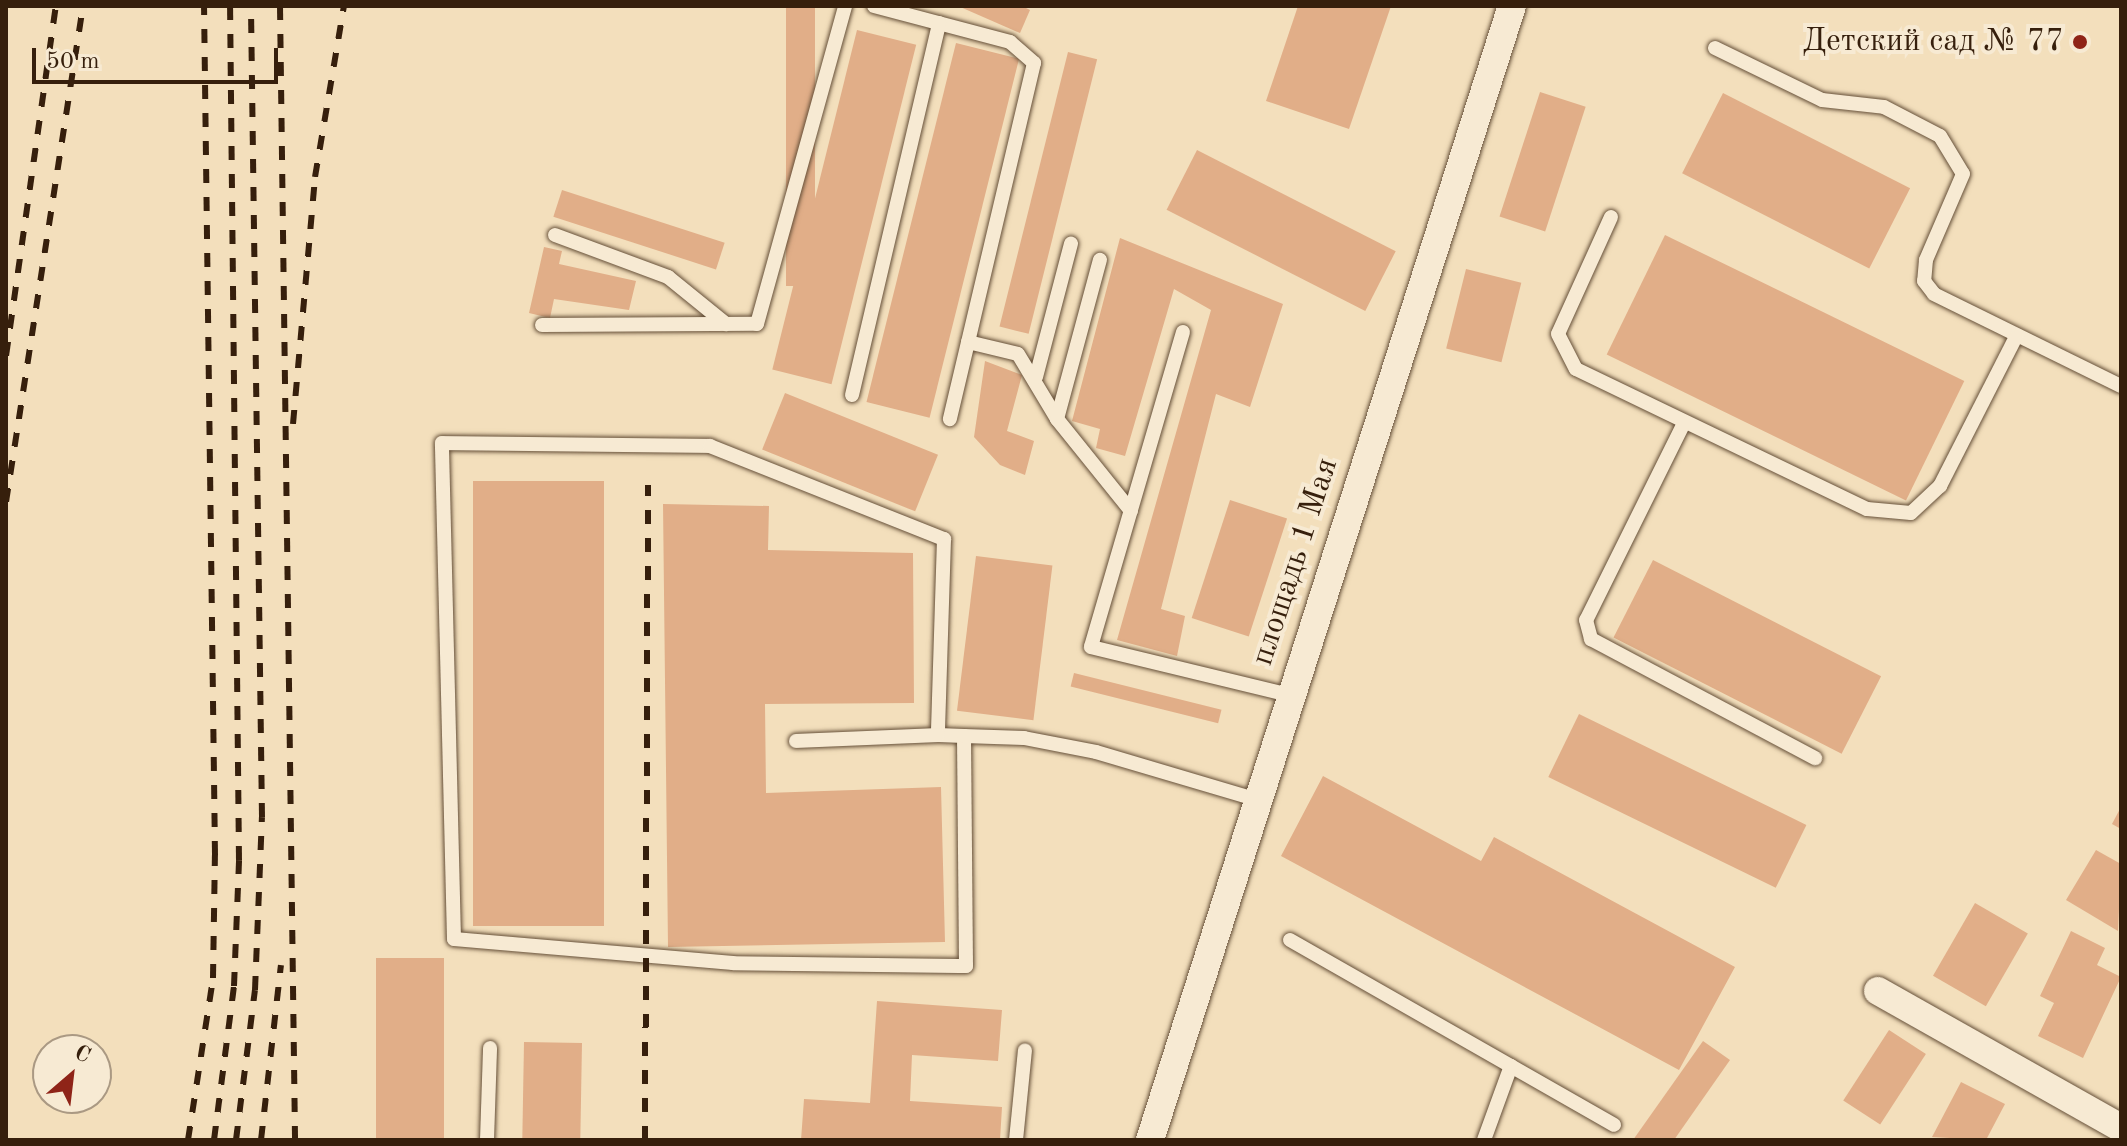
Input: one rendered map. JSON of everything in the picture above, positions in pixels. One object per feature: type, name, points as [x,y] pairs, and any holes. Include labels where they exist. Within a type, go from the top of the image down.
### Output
[{"type":"street","name":"площадь 1 Мая","points":[[1150,1140],[1255,799],[1512,6]]},
{"type":"street","points":[[1878,991],[2121,1128]]},
{"type":"lane","points":[[542,325],[757,324],[845,6]]},
{"type":"lane","points":[[874,6],[1010,42],[1034,63],[950,419]]},
{"type":"lane","points":[[852,395],[939,23]]},
{"type":"lane","points":[[1715,48],[1822,100],[1884,107],[1940,136],[1963,174],[1924,281],[1934,294],[2121,386]]},
{"type":"lane","points":[[1611,217],[1558,334],[1576,369],[1867,509],[1911,513],[1940,486],[2017,335]]},
{"type":"lane","points":[[555,235],[668,277],[726,324]]},
{"type":"lane","points":[[1036,377],[1071,244]]},
{"type":"lane","points":[[1057,419],[1100,260]]},
{"type":"lane","points":[[1183,332],[1091,647],[1289,695]]},
{"type":"lane","points":[[968,342],[1018,354],[1036,377],[1057,419],[1131,511]]},
{"type":"lane","points":[[1684,423],[1586,620],[1591,639],[1815,758]]},
{"type":"lane","points":[[938,735],[944,539],[710,446],[442,443],[454,939],[733,963],[966,966],[964,736]]},
{"type":"lane","points":[[796,741],[938,735],[1096,752],[1255,799]]},
{"type":"lane","points":[[1290,940],[1614,1125]]},
{"type":"lane","points":[[487,1140],[490,1048]]},
{"type":"lane","points":[[1016,1140],[1025,1050]]},
{"type":"lane","points":[[1484,1140],[1511,1066]]},
{"type":"building","points":[[786,6],[815,6],[815,286],[786,286]]},
{"type":"building","points":[[958,6],[1022,6],[1030,10],[1020,33]]},
{"type":"building","points":[[1298,6],[1391,6],[1349,129],[1266,101]]},
{"type":"building","points":[[857,30],[916,45],[832,384],[772,370]]},
{"type":"building","points":[[956,43],[1019,59],[930,418],[866,402]]},
{"type":"building","points":[[1068,52],[1097,59],[1029,334],[1000,327]]},
{"type":"building","points":[[1540,92],[1586,107],[1545,231],[1500,217]]},
{"type":"building","points":[[1723,93],[1910,188],[1869,269],[1682,173]]},
{"type":"building","points":[[1197,150],[1396,251],[1365,311],[1167,210]]},
{"type":"building","points":[[562,190],[725,243],[716,269],[553,217]]},
{"type":"building","points":[[1665,235],[1964,381],[1906,501],[1607,355]]},
{"type":"building","points":[[1120,238],[1283,304],[1250,407],[1216,394],[1161,609],[1185,616],[1177,656],[1117,640],[1211,310],[1174,289],[1125,456],[1096,448],[1100,429],[1072,421]]},
{"type":"building","points":[[544,247],[562,251],[559,264],[636,281],[629,310],[554,299],[550,318],[529,313]]},
{"type":"building","points":[[1466,269],[1521,283],[1501,362],[1446,349]]},
{"type":"building","points":[[985,361],[1022,375],[1007,431],[1034,441],[1025,475],[1000,465],[974,437]]},
{"type":"building","points":[[785,393],[938,455],[915,511],[762,450]]},
{"type":"building","points":[[473,481],[604,481],[604,926],[473,926]]},
{"type":"building","points":[[1230,500],[1287,519],[1249,636],[1192,618]]},
{"type":"building","points":[[663,504],[769,506],[768,550],[913,553],[914,703],[765,704],[766,793],[941,787],[945,942],[668,947]]},
{"type":"building","points":[[976,556],[1052,565],[1033,720],[957,711]]},
{"type":"building","points":[[1653,560],[1881,676],[1842,754],[1614,638]]},
{"type":"building","points":[[1074,673],[1221,710],[1218,723],[1071,687]]},
{"type":"building","points":[[1579,714],[1806,825],[1776,888],[1548,777]]},
{"type":"building","points":[[1323,776],[1481,861],[1494,837],[1735,967],[1679,1070],[1281,856]]},
{"type":"building","points":[[2121,807],[2121,829],[2112,824]]},
{"type":"building","points":[[2096,850],[2121,864],[2118,931],[2066,900]]},
{"type":"building","points":[[1975,903],[2028,934],[1986,1006],[1933,976]]},
{"type":"building","points":[[2071,931],[2105,948],[2097,965],[2121,977],[2083,1058],[2038,1036],[2054,1003],[2040,996]]},
{"type":"building","points":[[376,958],[444,958],[444,1140],[376,1140]]},
{"type":"building","points":[[877,1001],[1002,1010],[998,1061],[912,1055],[910,1101],[1002,1107],[1000,1140],[801,1140],[804,1099],[870,1103]]},
{"type":"building","points":[[1889,1030],[1926,1054],[1880,1124],[1843,1100]]},
{"type":"building","points":[[1703,1041],[1730,1060],[1674,1140],[1633,1140]]},
{"type":"building","points":[[524,1042],[582,1043],[580,1140],[522,1140]]},
{"type":"building","points":[[1961,1082],[2005,1104],[1986,1140],[1932,1137]]},
{"type":"railway","points":[[6,356],[56,6]]},
{"type":"railway","points":[[6,502],[83,6]]},
{"type":"railway","points":[[188,1140],[213,978],[215,855],[204,6]]},
{"type":"railway","points":[[214,1140],[234,986],[239,860],[230,6]]},
{"type":"railway","points":[[236,1140],[255,990],[262,817],[251,6]]},
{"type":"railway","points":[[280,6],[295,1140]]},
{"type":"railway","points":[[293,424],[315,177],[344,6]]},
{"type":"railway","points":[[645,1140],[648,485]]},
{"type":"railway","points":[[261,1140],[281,965]]},
{"type":"place","name":"Детский сад № 77","points":[[2080,42]]}]
